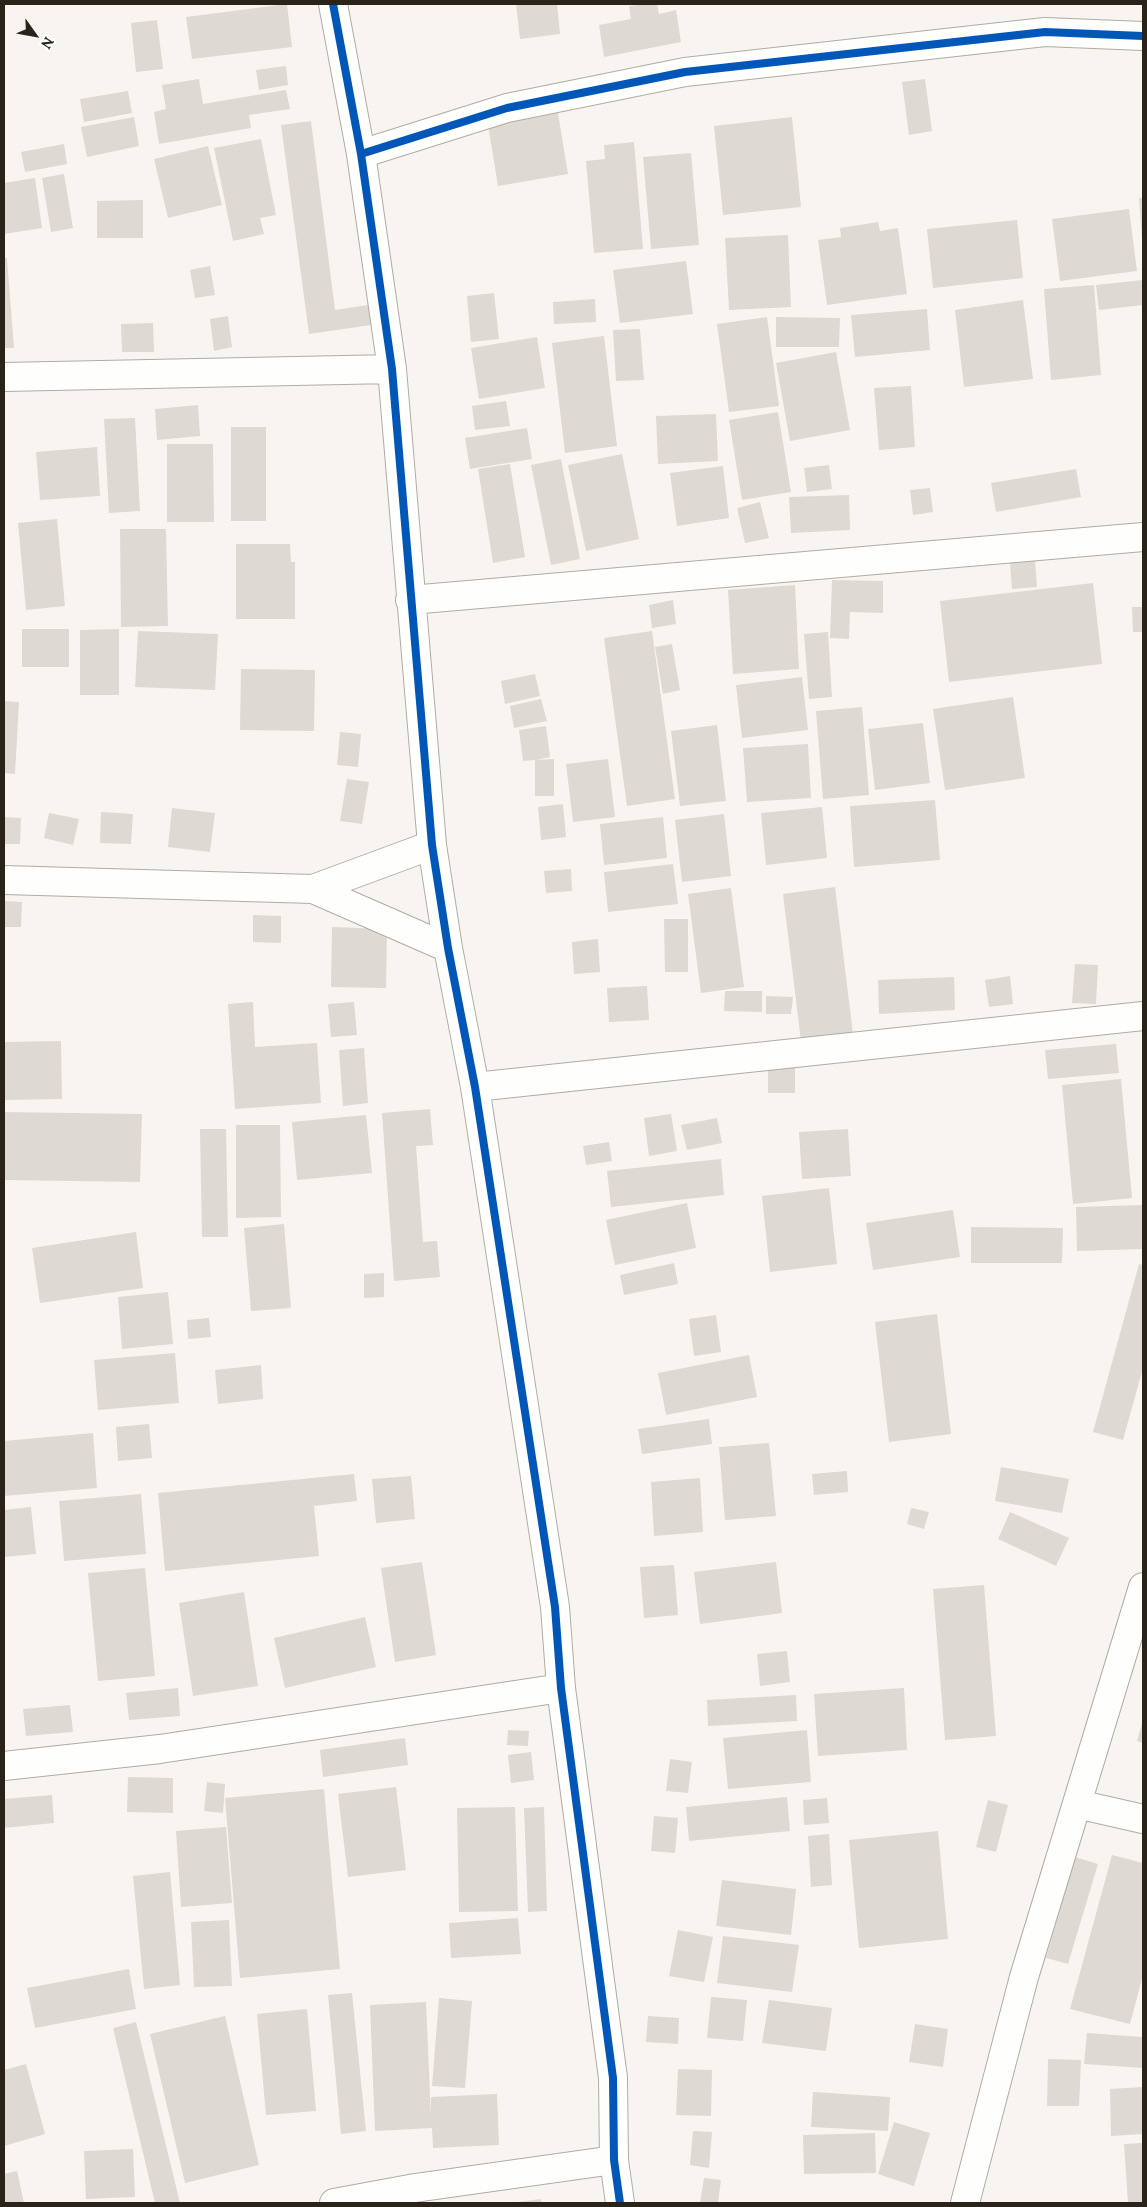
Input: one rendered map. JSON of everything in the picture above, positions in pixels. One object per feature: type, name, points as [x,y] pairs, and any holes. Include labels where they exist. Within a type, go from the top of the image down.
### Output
[{"type":"street","points":[[333,4],[361,154],[392,369],[432,845],[448,948],[475,1086],[555,1607],[561,1688],[613,2078],[614,2160],[620,2203]]},
{"type":"street","points":[[361,154],[507,108],[685,72],[1045,32],[1143,36]]},
{"type":"street","points":[[4,377],[392,369]]},
{"type":"street","points":[[410,600],[1143,538]]},
{"type":"street","points":[[313,889],[432,845]]},
{"type":"street","points":[[4,880],[313,889],[448,948]]},
{"type":"street","points":[[475,1086],[1143,1016]]},
{"type":"street","points":[[965,2203],[1024,1977],[1143,1587]]},
{"type":"street","points":[[4,1766],[160,1749],[561,1688]]},
{"type":"street","points":[[1076,1804],[1143,1819]]},
{"type":"street","points":[[334,2203],[415,2188],[614,2160]]},
{"type":"building","points":[[287,4],[292,47],[192,59],[186,17]]},
{"type":"building","points":[[516,4],[557,4],[560,34],[520,39]]},
{"type":"building","points":[[657,4],[659,14],[676,10],[681,42],[604,57],[599,25],[631,19],[629,6]]},
{"type":"building","points":[[157,20],[163,69],[136,72],[131,23]]},
{"type":"building","points":[[286,66],[288,85],[259,90],[256,70]]},
{"type":"building","points":[[199,79],[203,104],[286,90],[290,109],[249,115],[251,128],[159,144],[154,112],[166,109],[162,85]]},
{"type":"building","points":[[925,79],[932,131],[909,135],[902,82]]},
{"type":"building","points":[[128,91],[132,113],[84,122],[80,99]]},
{"type":"building","points":[[558,113],[568,174],[498,186],[488,125]]},
{"type":"building","points":[[134,117],[139,146],[87,157],[81,127]]},
{"type":"building","points":[[792,117],[801,207],[723,215],[714,126]]},
{"type":"building","points":[[311,121],[335,310],[368,305],[371,325],[309,334],[281,125]]},
{"type":"building","points":[[261,139],[276,215],[260,218],[264,234],[233,241],[214,148]]},
{"type":"building","points":[[634,142],[643,249],[594,253],[586,161],[605,159],[604,145]]},
{"type":"building","points":[[64,144],[67,164],[25,172],[21,152]]},
{"type":"building","points":[[208,146],[222,205],[168,218],[154,159]]},
{"type":"building","points":[[691,153],[699,245],[651,249],[643,157]]},
{"type":"building","points":[[64,174],[73,228],[51,232],[42,178]]},
{"type":"building","points":[[35,178],[42,228],[4,234],[4,183]]},
{"type":"building","points":[[1139,198],[1143,198],[1143,239],[1142,239]]},
{"type":"building","points":[[143,200],[143,238],[97,238],[97,201]]},
{"type":"building","points":[[1129,209],[1137,271],[1060,281],[1052,219]]},
{"type":"building","points":[[1017,220],[1023,278],[933,288],[927,229]]},
{"type":"building","points":[[878,222],[880,231],[898,228],[907,294],[827,305],[818,240],[841,237],[840,228]]},
{"type":"building","points":[[788,235],[791,307],[729,310],[725,238]]},
{"type":"building","points":[[4,258],[7,258],[14,348],[4,348]]},
{"type":"building","points":[[686,261],[693,314],[620,323],[613,270]]},
{"type":"building","points":[[210,266],[215,295],[195,298],[190,270]]},
{"type":"building","points":[[1143,280],[1143,305],[1099,310],[1096,285]]},
{"type":"building","points":[[1094,285],[1101,375],[1051,380],[1044,289]]},
{"type":"building","points":[[494,293],[499,339],[471,342],[467,296]]},
{"type":"building","points":[[595,299],[596,322],[554,324],[553,302]]},
{"type":"building","points":[[1023,300],[1033,379],[964,387],[955,310]]},
{"type":"building","points":[[927,309],[930,350],[855,357],[851,315]]},
{"type":"building","points":[[228,316],[232,347],[214,351],[210,319]]},
{"type":"building","points":[[767,317],[779,406],[729,412],[717,324]]},
{"type":"building","points":[[776,317],[840,318],[839,347],[776,347]]},
{"type":"building","points":[[153,323],[154,352],[122,352],[121,324]]},
{"type":"building","points":[[640,329],[644,380],[616,381],[613,330]]},
{"type":"building","points":[[604,336],[617,446],[565,453],[552,343]]},
{"type":"building","points":[[537,337],[545,388],[479,399],[471,348]]},
{"type":"building","points":[[836,352],[850,430],[790,441],[776,363]]},
{"type":"building","points":[[911,386],[915,447],[879,450],[874,388]]},
{"type":"building","points":[[506,401],[510,426],[475,430],[472,406]]},
{"type":"building","points":[[198,405],[200,436],[157,440],[155,409]]},
{"type":"building","points":[[778,412],[791,492],[742,500],[729,420]]},
{"type":"building","points":[[716,414],[718,461],[658,464],[656,416]]},
{"type":"building","points":[[135,418],[140,511],[109,513],[104,419]]},
{"type":"building","points":[[231,427],[266,427],[266,521],[231,521]]},
{"type":"building","points":[[527,428],[532,459],[470,469],[465,438]]},
{"type":"building","points":[[167,444],[213,444],[214,522],[167,522]]},
{"type":"building","points":[[97,447],[100,496],[40,500],[36,452]]},
{"type":"building","points":[[622,454],[639,539],[586,551],[568,465]]},
{"type":"building","points":[[561,459],[580,559],[551,565],[531,465]]},
{"type":"building","points":[[510,464],[525,557],[493,563],[478,469]]},
{"type":"building","points":[[829,465],[832,489],[807,492],[804,468]]},
{"type":"building","points":[[723,466],[729,518],[677,526],[670,473]]},
{"type":"building","points":[[1076,469],[1081,497],[996,512],[991,483]]},
{"type":"building","points":[[930,488],[933,512],[913,515],[910,490]]},
{"type":"building","points":[[849,495],[850,530],[791,533],[789,497]]},
{"type":"building","points":[[760,502],[769,538],[745,543],[737,508]]},
{"type":"building","points":[[57,519],[65,606],[26,610],[18,523]]},
{"type":"building","points":[[120,529],[166,529],[168,626],[121,627]]},
{"type":"building","points":[[236,544],[290,544],[291,562],[295,562],[295,619],[236,619]]},
{"type":"building","points":[[1035,560],[1037,587],[1012,589],[1010,562]]},
{"type":"building","points":[[832,580],[883,581],[883,613],[850,612],[849,639],[830,638]]},
{"type":"building","points":[[1093,583],[1102,664],[949,682],[940,601]]},
{"type":"building","points":[[795,585],[799,669],[733,674],[728,590]]},
{"type":"building","points":[[673,600],[676,624],[652,628],[649,605]]},
{"type":"building","points":[[1132,607],[1143,607],[1143,632],[1133,632]]},
{"type":"building","points":[[22,629],[69,629],[69,667],[22,667]]},
{"type":"building","points":[[119,629],[119,695],[80,695],[80,630]]},
{"type":"building","points":[[138,631],[218,634],[215,690],[135,687]]},
{"type":"building","points":[[652,631],[675,799],[627,806],[604,638]]},
{"type":"building","points":[[828,632],[832,697],[809,699],[804,634]]},
{"type":"building","points":[[672,644],[680,690],[663,694],[655,647]]},
{"type":"building","points":[[241,669],[315,670],[314,731],[240,730]]},
{"type":"building","points":[[535,674],[540,696],[505,704],[501,681]]},
{"type":"building","points":[[802,677],[808,730],[742,738],[736,685]]},
{"type":"building","points":[[1013,697],[1025,778],[945,790],[933,709]]},
{"type":"building","points":[[541,699],[547,721],[514,728],[510,706]]},
{"type":"building","points":[[4,701],[19,702],[15,774],[4,773]]},
{"type":"building","points":[[862,707],[869,795],[823,799],[816,711]]},
{"type":"building","points":[[923,723],[930,783],[875,790],[868,729]]},
{"type":"building","points":[[717,725],[726,801],[680,806],[671,731]]},
{"type":"building","points":[[546,726],[550,757],[536,760],[554,759],[554,796],[535,796],[535,760],[523,761],[519,730]]},
{"type":"building","points":[[340,732],[361,734],[358,767],[337,765]]},
{"type":"building","points":[[808,744],[811,798],[747,802],[743,748]]},
{"type":"building","points":[[608,759],[615,817],[573,822],[566,764]]},
{"type":"building","points":[[347,779],[369,782],[362,824],[340,821]]},
{"type":"building","points":[[935,800],[940,860],[854,867],[850,806]]},
{"type":"building","points":[[563,804],[566,837],[541,840],[538,807]]},
{"type":"building","points":[[822,807],[827,858],[766,865],[761,813]]},
{"type":"building","points":[[172,808],[215,813],[210,852],[168,847]]},
{"type":"building","points":[[101,812],[133,814],[131,844],[100,843]]},
{"type":"building","points":[[49,813],[79,819],[73,845],[44,838]]},
{"type":"building","points":[[724,814],[731,876],[682,882],[675,820]]},
{"type":"building","points":[[4,817],[21,818],[20,844],[4,844]]},
{"type":"building","points":[[663,817],[667,858],[604,865],[600,824]]},
{"type":"building","points":[[673,864],[678,904],[608,912],[604,872]]},
{"type":"building","points":[[571,869],[572,891],[546,893],[544,871]]},
{"type":"building","points":[[835,887],[853,1034],[801,1041],[783,894]]},
{"type":"building","points":[[731,888],[744,987],[701,993],[688,894]]},
{"type":"building","points":[[4,901],[22,902],[21,927],[4,927]]},
{"type":"building","points":[[253,915],[281,916],[281,943],[253,942]]},
{"type":"building","points":[[664,919],[688,919],[688,972],[665,972]]},
{"type":"building","points":[[332,927],[387,929],[386,988],[331,987]]},
{"type":"building","points":[[598,939],[600,972],[574,974],[572,942]]},
{"type":"building","points":[[1075,964],[1098,965],[1096,1004],[1072,1003]]},
{"type":"building","points":[[1010,976],[1013,1004],[989,1007],[985,980]]},
{"type":"building","points":[[954,977],[955,1010],[879,1014],[878,980]]},
{"type":"building","points":[[647,986],[649,1020],[609,1022],[607,988]]},
{"type":"building","points":[[725,991],[762,991],[762,1012],[724,1011]]},
{"type":"building","points":[[766,996],[793,997],[791,1014],[766,1014]]},
{"type":"building","points":[[253,1002],[255,1047],[317,1043],[321,1103],[235,1109],[228,1004]]},
{"type":"building","points":[[354,1002],[357,1035],[331,1037],[328,1004]]},
{"type":"building","points":[[61,1041],[62,1099],[4,1100],[4,1042]]},
{"type":"building","points":[[1116,1044],[1119,1073],[1048,1079],[1045,1050]]},
{"type":"building","points":[[364,1048],[368,1103],[343,1106],[339,1050]]},
{"type":"building","points":[[795,1062],[795,1093],[768,1093],[768,1063]]},
{"type":"building","points":[[1121,1079],[1132,1198],[1073,1204],[1062,1085]]},
{"type":"building","points":[[430,1109],[433,1145],[416,1146],[423,1242],[437,1241],[440,1277],[394,1281],[382,1113]]},
{"type":"building","points":[[4,1112],[142,1114],[140,1182],[4,1180]]},
{"type":"building","points":[[671,1114],[677,1151],[649,1156],[644,1118]]},
{"type":"building","points":[[366,1115],[372,1173],[297,1180],[292,1122]]},
{"type":"building","points":[[717,1118],[722,1143],[687,1150],[681,1125]]},
{"type":"building","points":[[236,1125],[280,1125],[281,1217],[236,1218]]},
{"type":"building","points":[[200,1129],[226,1129],[228,1237],[202,1237]]},
{"type":"building","points":[[848,1129],[851,1176],[802,1179],[799,1132]]},
{"type":"building","points":[[609,1142],[612,1161],[586,1165],[583,1146]]},
{"type":"building","points":[[721,1159],[724,1195],[611,1207],[607,1171]]},
{"type":"building","points":[[829,1188],[837,1264],[770,1272],[762,1196]]},
{"type":"building","points":[[687,1203],[696,1248],[615,1265],[606,1220]]},
{"type":"building","points":[[1143,1205],[1143,1249],[1077,1251],[1076,1207]]},
{"type":"building","points":[[953,1210],[960,1257],[873,1270],[866,1223]]},
{"type":"building","points":[[284,1224],[291,1308],[251,1311],[244,1228]]},
{"type":"building","points":[[971,1227],[1063,1228],[1062,1263],[971,1263]]},
{"type":"building","points":[[136,1232],[143,1288],[40,1303],[32,1248]]},
{"type":"building","points":[[674,1263],[678,1284],[624,1295],[620,1275]]},
{"type":"building","points":[[1139,1264],[1143,1265],[1143,1368],[1123,1440],[1093,1432]]},
{"type":"building","points":[[384,1273],[384,1297],[364,1298],[364,1274]]},
{"type":"building","points":[[168,1292],[173,1344],[122,1349],[118,1297]]},
{"type":"building","points":[[937,1314],[951,1434],[889,1442],[875,1322]]},
{"type":"building","points":[[716,1315],[721,1352],[694,1356],[689,1319]]},
{"type":"building","points":[[209,1318],[211,1337],[188,1339],[187,1320]]},
{"type":"building","points":[[175,1353],[179,1403],[98,1410],[94,1360]]},
{"type":"building","points":[[749,1355],[757,1397],[666,1415],[658,1373]]},
{"type":"building","points":[[261,1365],[263,1399],[218,1404],[215,1370]]},
{"type":"building","points":[[709,1419],[712,1444],[642,1454],[638,1429]]},
{"type":"building","points":[[149,1424],[152,1458],[118,1461],[116,1427]]},
{"type":"building","points":[[93,1433],[97,1488],[4,1496],[4,1441]]},
{"type":"building","points":[[769,1443],[776,1516],[725,1520],[719,1447]]},
{"type":"building","points":[[1001,1467],[1069,1479],[1062,1513],[995,1501]]},
{"type":"building","points":[[847,1471],[848,1492],[814,1495],[812,1474]]},
{"type":"building","points":[[354,1474],[357,1501],[314,1506],[319,1556],[165,1571],[158,1493]]},
{"type":"building","points":[[411,1476],[415,1519],[376,1523],[372,1479]]},
{"type":"building","points":[[700,1478],[703,1532],[654,1536],[651,1482]]},
{"type":"building","points":[[141,1494],[146,1554],[64,1561],[59,1501]]},
{"type":"building","points":[[31,1507],[36,1554],[4,1557],[4,1510]]},
{"type":"building","points":[[911,1508],[929,1512],[924,1529],[907,1524]]},
{"type":"building","points":[[1010,1512],[1069,1538],[1056,1566],[998,1539]]},
{"type":"building","points":[[422,1562],[436,1655],[395,1662],[381,1568]]},
{"type":"building","points":[[776,1562],[782,1613],[700,1624],[694,1572]]},
{"type":"building","points":[[674,1565],[678,1615],[644,1618],[640,1567]]},
{"type":"building","points":[[145,1568],[155,1676],[98,1681],[88,1573]]},
{"type":"building","points":[[984,1585],[996,1736],[945,1740],[933,1589]]},
{"type":"building","points":[[244,1592],[258,1686],[193,1696],[179,1603]]},
{"type":"building","points":[[365,1617],[376,1667],[285,1688],[274,1638]]},
{"type":"building","points":[[787,1651],[790,1682],[760,1686],[757,1654]]},
{"type":"building","points":[[178,1688],[180,1716],[129,1720],[126,1693]]},
{"type":"building","points":[[904,1688],[907,1750],[818,1756],[814,1694]]},
{"type":"building","points":[[796,1695],[797,1721],[708,1726],[707,1700]]},
{"type":"building","points":[[70,1705],[73,1732],[26,1736],[23,1709]]},
{"type":"building","points":[[1143,1720],[1143,1743],[1137,1741]]},
{"type":"building","points":[[508,1730],[529,1731],[528,1746],[507,1745]]},
{"type":"building","points":[[807,1730],[811,1782],[728,1789],[723,1738]]},
{"type":"building","points":[[405,1738],[408,1765],[323,1777],[320,1750]]},
{"type":"building","points":[[531,1752],[534,1780],[511,1783],[508,1755]]},
{"type":"building","points":[[670,1759],[692,1762],[688,1793],[666,1791]]},
{"type":"building","points":[[128,1777],[173,1778],[173,1813],[127,1812]]},
{"type":"building","points":[[207,1782],[225,1784],[223,1813],[204,1811]]},
{"type":"building","points":[[396,1787],[406,1870],[348,1877],[338,1794]]},
{"type":"building","points":[[324,1789],[340,1969],[240,1978],[225,1798]]},
{"type":"building","points":[[52,1795],[54,1823],[4,1828],[4,1799]]},
{"type":"building","points":[[787,1797],[790,1831],[689,1841],[686,1807]]},
{"type":"building","points":[[827,1798],[829,1823],[804,1825],[803,1800]]},
{"type":"building","points":[[988,1800],[1008,1805],[996,1852],[976,1847]]},
{"type":"building","points":[[515,1807],[518,1911],[459,1912],[457,1808]]},
{"type":"building","points":[[544,1807],[547,1911],[528,1912],[524,1808]]},
{"type":"building","points":[[654,1816],[678,1818],[675,1853],[651,1851]]},
{"type":"building","points":[[226,1827],[232,1903],[181,1907],[176,1831]]},
{"type":"building","points":[[938,1831],[948,1939],[859,1948],[849,1840]]},
{"type":"building","points":[[829,1834],[832,1885],[811,1887],[808,1836]]},
{"type":"building","points":[[1112,1855],[1143,1863],[1143,1975],[1130,2024],[1070,2009]]},
{"type":"building","points":[[1075,1857],[1098,1864],[1068,1964],[1046,1958]]},
{"type":"building","points":[[170,1872],[180,1985],[144,1989],[133,1876]]},
{"type":"building","points":[[722,1880],[796,1889],[791,1935],[716,1926]]},
{"type":"building","points":[[518,1918],[521,1954],[451,1958],[449,1923]]},
{"type":"building","points":[[229,1920],[232,1986],[194,1987],[191,1922]]},
{"type":"building","points":[[678,1930],[713,1937],[704,1982],[669,1976]]},
{"type":"building","points":[[723,1936],[799,1945],[792,1992],[717,1983]]},
{"type":"building","points":[[129,1969],[136,2009],[35,2028],[27,1988]]},
{"type":"building","points":[[352,1993],[366,2131],[341,2134],[328,1995]]},
{"type":"building","points":[[711,1997],[747,2000],[743,2041],[707,2038]]},
{"type":"building","points":[[439,1998],[472,2001],[465,2088],[432,2086]]},
{"type":"building","points":[[769,2000],[832,2008],[826,2051],[762,2043]]},
{"type":"building","points":[[426,2002],[431,2117],[431,2097],[497,2094],[499,2145],[433,2148],[432,2128],[375,2131],[370,2005]]},
{"type":"building","points":[[307,2009],[316,2111],[266,2115],[257,2014]]},
{"type":"building","points":[[225,2016],[259,2165],[185,2183],[150,2034]]},
{"type":"building","points":[[648,2016],[679,2018],[678,2044],[646,2042]]},
{"type":"building","points":[[136,2022],[180,2203],[155,2203],[113,2028]]},
{"type":"building","points":[[915,2024],[948,2029],[943,2067],[909,2062]]},
{"type":"building","points":[[1087,2033],[1143,2037],[1143,2068],[1084,2064]]},
{"type":"building","points":[[1048,2059],[1081,2060],[1079,2106],[1047,2106]]},
{"type":"building","points":[[26,2064],[45,2134],[4,2146],[4,2070]]},
{"type":"building","points":[[678,2069],[712,2070],[711,2116],[676,2115]]},
{"type":"building","points":[[1143,2087],[1143,2134],[1111,2136],[1110,2089]]},
{"type":"building","points":[[813,2092],[890,2097],[888,2131],[811,2127]]},
{"type":"building","points":[[894,2122],[930,2133],[914,2186],[878,2174]]},
{"type":"building","points":[[693,2131],[712,2132],[709,2168],[690,2165]]},
{"type":"building","points":[[875,2133],[876,2173],[804,2174],[803,2135]]},
{"type":"building","points":[[1143,2143],[1143,2203],[1128,2203],[1124,2144]]},
{"type":"building","points":[[133,2149],[135,2197],[86,2199],[84,2151]]},
{"type":"building","points":[[17,2171],[24,2203],[4,2203],[4,2174]]},
{"type":"building","points":[[704,2178],[721,2180],[718,2203],[700,2203]]},
{"type":"building","points":[[541,2199],[541,2203],[517,2203],[517,2202]]},
{"type":"cycle path","points":[[333,4],[361,154],[392,369],[432,845],[448,948],[475,1087],[555,1607],[561,1688],[613,2078],[614,2160],[620,2203]]},
{"type":"cycle path","points":[[361,154],[507,108],[685,72],[1045,32],[1143,36]]}]
